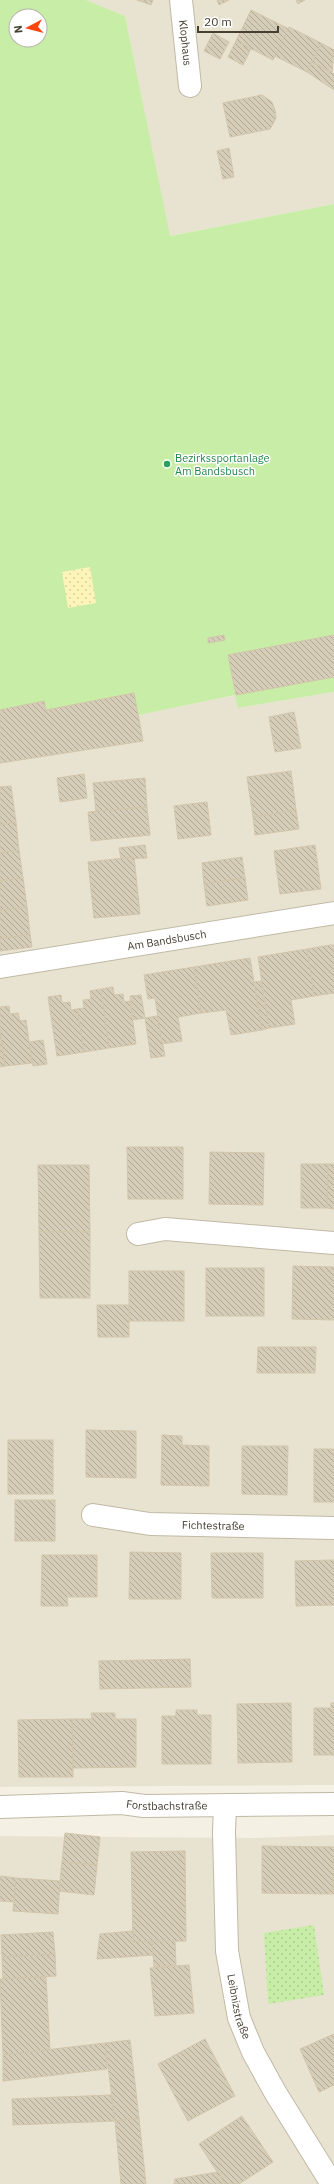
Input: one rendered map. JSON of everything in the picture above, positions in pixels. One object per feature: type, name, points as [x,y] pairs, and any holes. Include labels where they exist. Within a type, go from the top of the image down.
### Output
[{"type":"street","name":"Klophaus","points":[[182,0],[190,86]]},
{"type":"street","name":"Am Bandsbusch","points":[[0,966],[334,913]]},
{"type":"street","points":[[138,1234],[165,1229],[334,1242]]},
{"type":"street","name":"Fichtestraße","points":[[93,1515],[150,1524],[334,1528]]},
{"type":"street","name":"Forstbachstraße","points":[[0,1807],[122,1803],[144,1806],[334,1804]]},
{"type":"street","name":"Leibnizstraße","points":[[225,1806],[224,1832],[227,1951],[239,2018],[253,2052],[275,2092],[332,2184]]},
{"type":"shaded area","points":[[86,0],[334,0],[334,204],[169,236],[125,16]]},
{"type":"shaded area","points":[[334,692],[334,1785],[0,1787],[0,763],[143,741],[138,715],[236,695],[238,708]]},
{"type":"shaded area","points":[[334,1835],[334,2184],[0,2184],[0,1836],[254,1838]]},
{"type":"green space","name":"Bezirkssportanlage Am Bandsbusch","points":[[0,0],[86,0],[125,16],[170,236],[334,204],[334,692],[238,708],[235,695],[139,715],[143,741],[0,763]]},
{"type":"green space","points":[[314,1925],[324,1995],[268,2004],[264,1933]]},
{"type":"sand","points":[[90,567],[96,603],[68,608],[62,572]]},
{"type":"building","points":[[137,0],[153,0],[151,5]]},
{"type":"building","points":[[217,0],[229,0],[219,5]]},
{"type":"building","points":[[296,0],[305,0],[298,4]]},
{"type":"building","points":[[251,10],[289,29],[273,60],[236,41]]},
{"type":"building","points":[[289,27],[321,43],[307,72],[275,56]]},
{"type":"building","points":[[213,33],[229,42],[220,59],[204,51]]},
{"type":"building","points":[[236,41],[251,49],[243,65],[228,57]]},
{"type":"building","points":[[321,43],[334,50],[332,72],[312,62]]},
{"type":"building","points":[[312,62],[334,74],[334,90],[307,72]]},
{"type":"building","points":[[262,95],[272,102],[275,110],[276,118],[270,129],[230,137],[223,103]]},
{"type":"building","points":[[229,148],[234,177],[223,179],[217,151]]},
{"type":"building","points":[[224,635],[225,640],[208,643],[208,638]]},
{"type":"building","points":[[334,635],[334,677],[236,695],[228,655]]},
{"type":"building","points":[[134,693],[143,741],[0,763],[0,710],[44,701],[46,710]]},
{"type":"building","points":[[294,712],[301,748],[275,752],[269,717]]},
{"type":"building","points":[[291,771],[296,810],[253,817],[247,777]]},
{"type":"building","points":[[84,774],[87,798],[60,802],[57,778]]},
{"type":"building","points":[[145,778],[147,807],[96,812],[93,783]]},
{"type":"building","points":[[11,786],[16,822],[0,825],[0,787]]},
{"type":"building","points":[[207,802],[211,835],[178,839],[174,806]]},
{"type":"building","points":[[147,807],[150,835],[91,841],[88,812]]},
{"type":"building","points":[[296,810],[299,829],[255,835],[253,817]]},
{"type":"building","points":[[16,822],[19,850],[0,853],[0,825]]},
{"type":"building","points":[[145,845],[147,858],[121,859],[119,848]]},
{"type":"building","points":[[315,845],[321,889],[280,894],[274,851]]},
{"type":"building","points":[[19,850],[23,878],[0,881],[0,853]]},
{"type":"building","points":[[134,857],[140,914],[94,918],[88,862]]},
{"type":"building","points":[[242,857],[245,878],[204,884],[202,863]]},
{"type":"building","points":[[23,878],[27,907],[0,910],[0,881]]},
{"type":"building","points":[[245,878],[248,900],[207,906],[204,884]]},
{"type":"building","points":[[27,907],[30,934],[0,939],[0,910]]},
{"type":"building","points":[[30,934],[32,947],[0,951],[0,939]]},
{"type":"building","points":[[334,945],[334,993],[314,996],[307,949]]},
{"type":"building","points":[[307,949],[314,996],[291,1000],[295,1024],[269,1028],[258,957]]},
{"type":"building","points":[[250,958],[262,1030],[231,1035],[226,1010],[201,1013],[194,967]]},
{"type":"building","points":[[194,967],[201,1013],[178,1017],[182,1041],[162,1044],[155,998],[148,999],[144,975]]},
{"type":"building","points":[[261,981],[269,1028],[262,1030],[254,982]]},
{"type":"building","points":[[113,987],[114,995],[123,994],[124,1002],[130,1001],[136,1044],[109,1048],[101,989]]},
{"type":"building","points":[[101,989],[109,1048],[84,1052],[77,1009],[84,1008],[83,1000],[91,999],[90,991]]},
{"type":"building","points":[[61,995],[62,1003],[70,1002],[71,1010],[77,1009],[84,1052],[57,1056],[48,997]]},
{"type":"building","points":[[141,995],[145,1018],[133,1020],[130,996]]},
{"type":"building","points":[[9,1006],[10,1014],[18,1013],[20,1021],[26,1020],[32,1063],[5,1066],[0,1030],[0,1007]]},
{"type":"building","points":[[157,1016],[165,1056],[151,1058],[145,1018]]},
{"type":"building","points":[[0,1030],[5,1066],[0,1067]]},
{"type":"building","points":[[43,1040],[47,1064],[33,1066],[29,1042]]},
{"type":"building","points":[[127,1147],[183,1147],[183,1199],[128,1199]]},
{"type":"building","points":[[210,1152],[264,1153],[263,1205],[209,1204]]},
{"type":"building","points":[[301,1164],[328,1164],[327,1208],[301,1208]]},
{"type":"building","points":[[328,1164],[334,1164],[334,1209],[327,1208]]},
{"type":"building","points":[[38,1165],[89,1165],[90,1232],[39,1232]]},
{"type":"building","points":[[39,1232],[90,1232],[90,1298],[40,1298]]},
{"type":"building","points":[[293,1266],[334,1267],[334,1320],[292,1319]]},
{"type":"building","points":[[206,1268],[264,1268],[264,1316],[206,1316]]},
{"type":"building","points":[[129,1271],[184,1271],[184,1321],[129,1321]]},
{"type":"building","points":[[97,1305],[129,1305],[129,1337],[98,1337]]},
{"type":"building","points":[[258,1347],[316,1347],[315,1373],[257,1373]]},
{"type":"building","points":[[86,1430],[136,1431],[136,1478],[86,1477]]},
{"type":"building","points":[[162,1435],[182,1436],[182,1445],[209,1446],[209,1486],[161,1485]]},
{"type":"building","points":[[8,1440],[53,1440],[53,1494],[8,1494]]},
{"type":"building","points":[[242,1446],[288,1446],[287,1495],[242,1494]]},
{"type":"building","points":[[314,1449],[334,1449],[334,1502],[314,1502]]},
{"type":"building","points":[[15,1500],[55,1500],[55,1541],[15,1541]]},
{"type":"building","points":[[130,1552],[181,1553],[181,1599],[129,1599]]},
{"type":"building","points":[[211,1553],[263,1553],[263,1598],[212,1598]]},
{"type":"building","points":[[42,1555],[97,1555],[97,1597],[67,1597],[68,1606],[41,1606]]},
{"type":"building","points":[[334,1560],[334,1605],[296,1606],[295,1561]]},
{"type":"building","points":[[190,1659],[191,1687],[100,1689],[99,1661]]},
{"type":"building","points":[[291,1703],[292,1762],[238,1763],[237,1704]]},
{"type":"building","points":[[331,1703],[334,1703],[334,1755],[314,1755],[314,1708],[331,1708]]},
{"type":"building","points":[[176,1710],[197,1710],[197,1715],[211,1715],[211,1764],[162,1764],[162,1716],[176,1716]]},
{"type":"building","points":[[91,1713],[115,1713],[115,1719],[136,1719],[136,1767],[73,1768],[72,1719],[92,1719]]},
{"type":"building","points":[[72,1719],[73,1777],[19,1777],[18,1720]]},
{"type":"building","points":[[65,1833],[100,1837],[97,1865],[62,1862]]},
{"type":"building","points":[[262,1846],[334,1847],[333,1894],[262,1893]]},
{"type":"building","points":[[334,1847],[334,1894],[333,1894]]},
{"type":"building","points":[[185,1851],[186,1941],[133,1942],[131,1852]]},
{"type":"building","points":[[62,1862],[97,1865],[94,1895],[59,1891]]},
{"type":"building","points":[[0,1876],[16,1878],[14,1902],[0,1901]]},
{"type":"building","points":[[16,1878],[60,1881],[58,1914],[13,1911]]},
{"type":"building","points":[[133,1931],[133,1942],[152,1941],[153,1955],[97,1959],[100,1934]]},
{"type":"building","points":[[53,1932],[55,1954],[2,1957],[1,1935]]},
{"type":"building","points":[[152,1941],[175,1941],[176,1965],[154,1967]]},
{"type":"building","points":[[55,1954],[56,1976],[3,1979],[2,1957]]},
{"type":"building","points":[[189,1965],[194,2013],[155,2016],[150,1968]]},
{"type":"building","points":[[46,1977],[50,2050],[3,2055],[0,1979]]},
{"type":"building","points":[[334,2034],[334,2085],[319,2092],[300,2049]]},
{"type":"building","points":[[205,2039],[235,2096],[188,2121],[158,2064]]},
{"type":"building","points":[[130,2040],[139,2118],[115,2121],[105,2043]]},
{"type":"building","points":[[105,2043],[107,2069],[3,2081],[3,2055]]},
{"type":"building","points":[[111,2095],[115,2121],[13,2125],[12,2099]]},
{"type":"building","points":[[242,2116],[273,2162],[239,2184],[225,2184],[199,2144]]},
{"type":"building","points":[[139,2118],[146,2184],[121,2184],[115,2121]]},
{"type":"building","points":[[218,2172],[225,2184],[174,2184],[175,2179]]},
{"type":"place","name":"Bezirkssportanlage Am Bandsbusch","points":[[167,464]]}]
